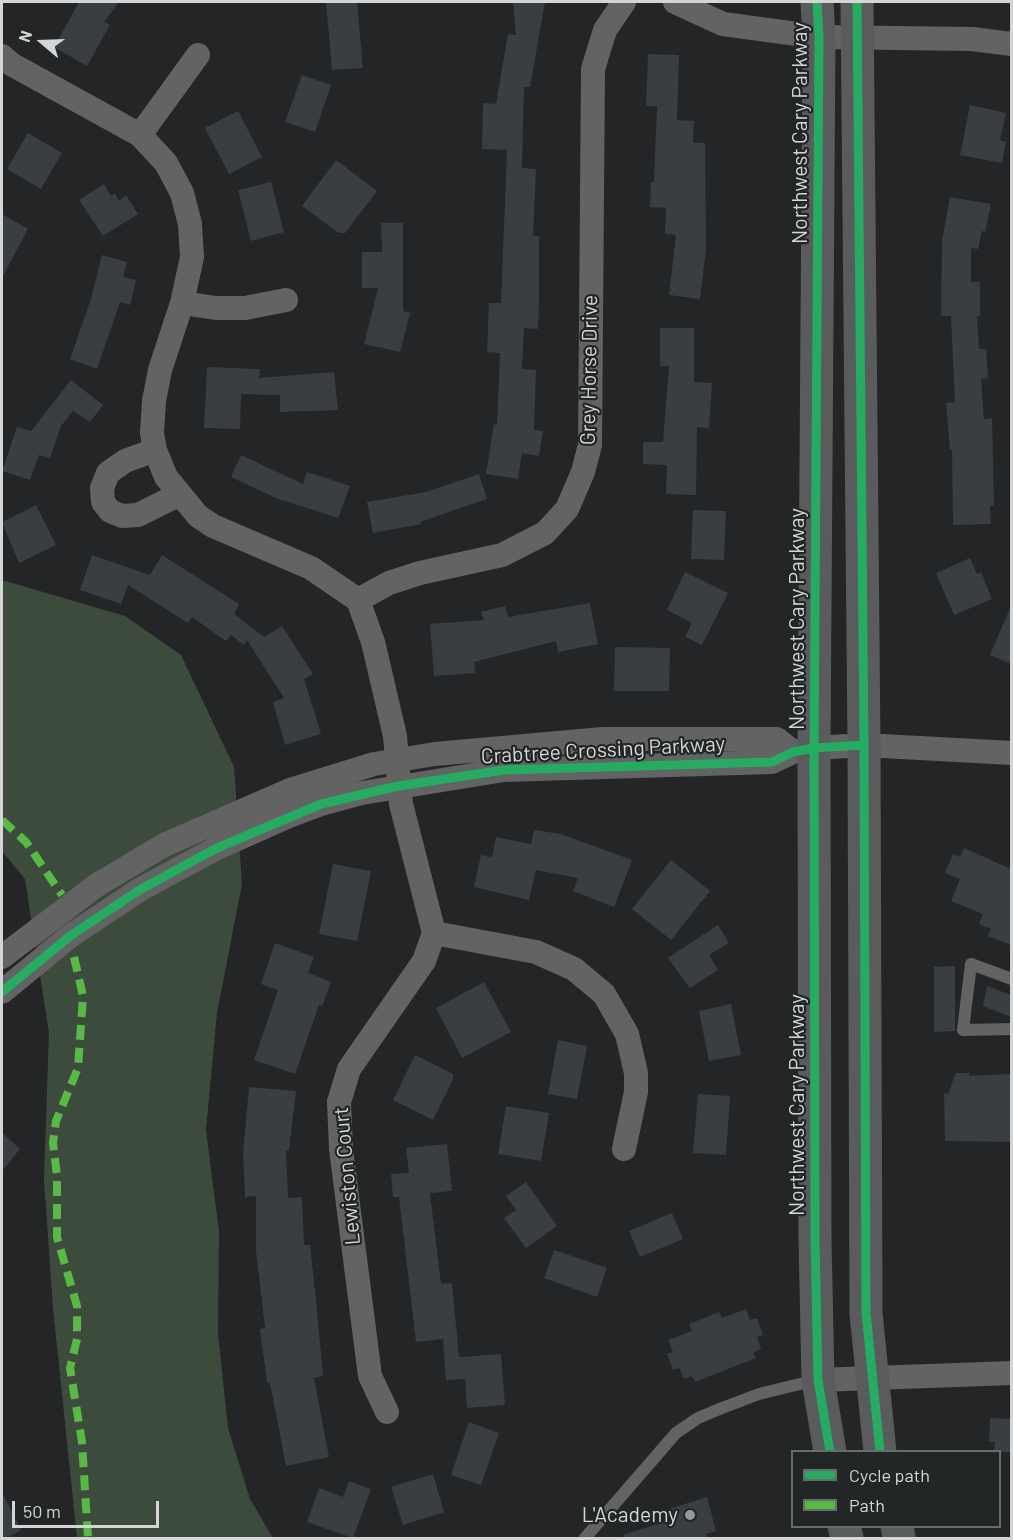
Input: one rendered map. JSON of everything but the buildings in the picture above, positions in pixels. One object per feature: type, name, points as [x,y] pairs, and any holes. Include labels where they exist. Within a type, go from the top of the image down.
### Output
[{"type":"main road","name":"Northwest Cary Parkway","points":[[817,2],[819,37],[803,750],[818,1380],[830,1450]]},
{"type":"main road","points":[[857,2],[864,745],[865,1245],[870,1378],[880,1450]]},
{"type":"street","name":"Grey Horse Drive","points":[[358,600],[389,583],[420,573],[502,555],[544,533],[567,509],[583,472],[590,445],[594,69],[605,30],[624,2]]},
{"type":"street","points":[[675,2],[723,24],[819,37],[972,39],[1011,44]]},
{"type":"street","points":[[140,135],[198,55]]},
{"type":"street","points":[[5,66],[140,135],[166,163],[182,193],[190,224],[192,257],[182,303],[160,370],[154,401],[152,433],[155,450],[166,477],[178,495],[198,516],[213,526],[311,567],[358,600],[385,683],[395,736],[398,786],[434,933],[545,955],[574,969],[604,994],[627,1034],[636,1073],[636,1092],[624,1149]]},
{"type":"street","points":[[182,303],[216,308],[244,308],[286,300]]},
{"type":"street","points":[[155,450],[125,461],[108,473],[102,488],[103,502],[110,511],[122,516],[138,515],[178,495]]},
{"type":"street","name":"Crabtree Crossing Parkway","points":[[2,957],[97,885],[194,831],[290,790],[374,764],[523,744],[603,739],[777,739],[803,750]]},
{"type":"street","name":"Crabtree Crossing Parkway","points":[[2,992],[51,950],[141,889],[217,848],[321,804],[398,786],[538,767],[772,762],[803,750],[864,745],[1011,753]]},
{"type":"street","name":"Lewiston Court","points":[[387,1412],[370,1376],[340,1140],[339,1102],[349,1069],[423,961],[434,933]]},
{"type":"street","points":[[818,1380],[1011,1372]]},
{"type":"lane","points":[[1011,978],[971,964],[963,1030],[1011,1029]]},
{"type":"lane","points":[[585,1539],[676,1433],[698,1418],[759,1394],[818,1380]]},
{"type":"green space","points":[[2,580],[125,616],[181,655],[234,767],[242,884],[217,1013],[206,1130],[219,1232],[218,1333],[228,1428],[250,1499],[273,1538],[77,1538],[53,1308],[44,1180],[49,1033],[25,879],[2,851]]},
{"type":"marked path","points":[[2,820],[26,842],[62,895]]},
{"type":"marked path","points":[[74,957],[83,996],[78,1068],[56,1121],[53,1143],[57,1176],[57,1237],[77,1306],[77,1339],[70,1368],[82,1442],[88,1538]]},
{"type":"cycle path","points":[[817,2],[819,37],[814,748],[815,1240],[818,1380],[830,1450]]},
{"type":"cycle path","points":[[857,2],[864,745],[866,1313],[880,1450]]},
{"type":"cycle path","points":[[2,992],[70,936],[141,889],[217,848],[321,804],[398,786],[504,770],[772,762],[793,752],[814,748],[864,745]]},
{"type":"place","name":"L'Academy","points":[[690,1515]]}]
